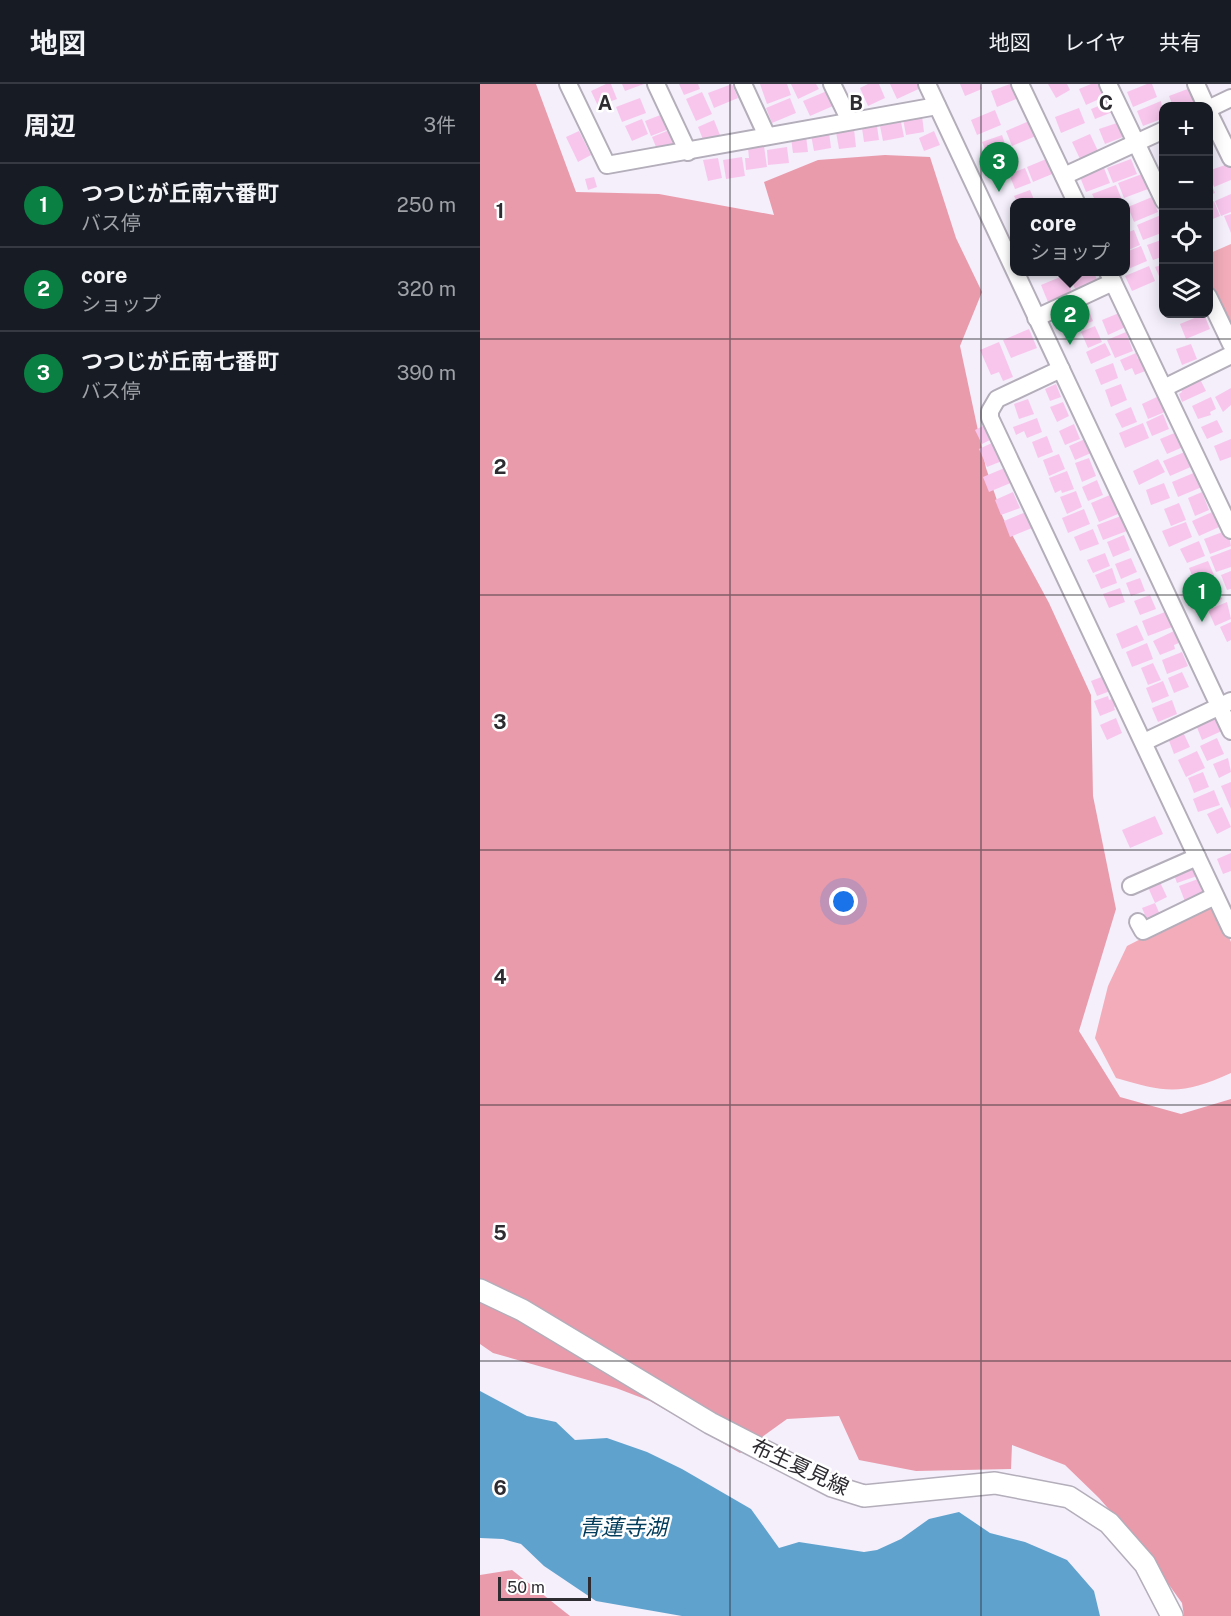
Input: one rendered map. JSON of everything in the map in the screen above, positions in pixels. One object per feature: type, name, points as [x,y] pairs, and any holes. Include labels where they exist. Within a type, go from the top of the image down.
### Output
[{"type":"main road","name":"布生夏見線","points":[[480,1290],[522,1310],[710,1423],[832,1486],[864,1496],[995,1483],[1069,1497],[1109,1523],[1145,1564],[1172,1616]]},
{"type":"street","points":[[568,84],[607,165],[937,106]]},
{"type":"street","points":[[656,84],[688,152]]},
{"type":"street","points":[[743,84],[767,136]]},
{"type":"street","points":[[832,84],[850,121]]},
{"type":"street","points":[[927,84],[1010,262]]},
{"type":"street","points":[[1020,84],[1074,198]]},
{"type":"street","points":[[1108,84],[1159,191]]},
{"type":"street","points":[[1196,84],[1205,102]]},
{"type":"street","points":[[1213,107],[1231,98]]},
{"type":"street","points":[[1213,120],[1231,158]]},
{"type":"street","points":[[1064,176],[1159,132]]},
{"type":"street","points":[[1016,276],[1225,703],[1231,731]]},
{"type":"street","points":[[1036,318],[1111,277],[1231,530]]},
{"type":"street","points":[[1213,305],[1231,344]]},
{"type":"street","points":[[1164,388],[1231,355]]},
{"type":"street","points":[[1061,369],[997,399],[990,411],[990,418],[1231,929]]},
{"type":"street","points":[[1144,742],[1225,703]]},
{"type":"street","points":[[1131,886],[1197,857]]},
{"type":"street","points":[[1138,922],[1143,932],[1215,896]]},
{"type":"shaded area","points":[[480,84],[536,84],[576,192],[659,194],[774,215],[764,182],[818,160],[885,155],[930,157],[956,238],[982,292],[960,346],[986,468],[1003,518],[1049,603],[1091,695],[1093,796],[1116,909],[1079,1031],[1120,1097],[1181,1114],[1231,1099],[1231,1616],[1184,1616],[1182,1603],[1142,1547],[1099,1498],[1065,1465],[1012,1445],[1011,1469],[916,1471],[859,1460],[839,1416],[787,1419],[740,1453],[650,1401],[616,1388],[493,1353],[480,1344]]},
{"type":"shaded area","points":[[1231,244],[1231,332],[1213,291],[1213,252]]},
{"type":"shaded area","points":[[1205,906],[1217,911],[1231,942],[1231,1073],[1200,1085],[1174,1089],[1149,1087],[1116,1078],[1095,1038],[1108,986],[1127,946]]},
{"type":"shaded area","points":[[512,1570],[570,1616],[480,1616],[480,1575]]},
{"type":"water","name":"青蓮寺湖","points":[[480,1391],[527,1416],[556,1422],[575,1440],[607,1438],[647,1452],[682,1469],[751,1509],[779,1548],[799,1542],[864,1552],[877,1550],[901,1539],[929,1519],[959,1512],[990,1533],[1025,1542],[1067,1560],[1094,1591],[1100,1616],[682,1616],[596,1601],[544,1566],[521,1544],[503,1539],[480,1538]]},
{"type":"building","points":[[611,84],[617,99],[598,106],[591,91]]},
{"type":"building","points":[[622,84],[644,84],[625,91]]},
{"type":"building","points":[[679,84],[698,84],[700,89],[684,95]]},
{"type":"building","points":[[732,84],[738,98],[714,108],[708,93]]},
{"type":"building","points":[[760,84],[787,84],[791,95],[767,104]]},
{"type":"building","points":[[791,84],[816,84],[819,89],[798,99]]},
{"type":"building","points":[[868,84],[879,84],[885,98],[868,106],[860,88]]},
{"type":"building","points":[[890,84],[922,84],[923,87],[897,99]]},
{"type":"building","points":[[960,84],[980,84],[982,89],[965,96]]},
{"type":"building","points":[[1015,84],[1021,97],[997,107],[991,91]]},
{"type":"building","points":[[1048,84],[1067,84],[1070,90],[1056,98]]},
{"type":"building","points":[[1091,84],[1101,84],[1106,96],[1086,105],[1079,89]]},
{"type":"building","points":[[1152,84],[1157,97],[1133,107],[1127,92]]},
{"type":"building","points":[[1193,87],[1199,102],[1171,102],[1169,96]]},
{"type":"building","points":[[827,91],[833,106],[810,116],[803,101]]},
{"type":"building","points":[[702,92],[712,114],[696,121],[686,99]]},
{"type":"building","points":[[640,98],[646,113],[622,122],[616,107]]},
{"type":"building","points":[[790,98],[796,113],[772,123],[766,108]]},
{"type":"building","points":[[1111,101],[1115,111],[1095,119],[1091,109]]},
{"type":"building","points":[[1161,101],[1159,102],[1159,120],[1143,126],[1137,111]]},
{"type":"building","points":[[1079,108],[1085,123],[1061,133],[1055,117]]},
{"type":"building","points":[[995,110],[1001,125],[977,135],[971,120]]},
{"type":"building","points":[[663,114],[669,129],[651,136],[645,121]]},
{"type":"building","points":[[922,116],[924,132],[906,135],[903,119]]},
{"type":"building","points":[[642,119],[648,134],[632,141],[625,126]]},
{"type":"building","points":[[714,120],[720,135],[704,142],[698,127]]},
{"type":"building","points":[[1029,121],[1036,136],[1012,146],[1006,131]]},
{"type":"building","points":[[901,122],[904,137],[883,141],[880,126]]},
{"type":"building","points":[[1117,123],[1123,137],[1105,144],[1099,129]]},
{"type":"building","points":[[877,126],[879,140],[864,142],[862,128]]},
{"type":"building","points":[[672,129],[678,144],[658,152],[652,137]]},
{"type":"building","points":[[854,129],[856,147],[839,149],[836,132]]},
{"type":"building","points":[[579,131],[591,155],[578,162],[566,137]]},
{"type":"building","points":[[934,131],[940,145],[924,151],[919,138]]},
{"type":"building","points":[[829,132],[831,148],[814,151],[811,135]]},
{"type":"building","points":[[1090,134],[1098,151],[1080,159],[1072,142]]},
{"type":"building","points":[[1002,135],[1007,150],[988,157],[982,142]]},
{"type":"building","points":[[806,136],[808,152],[793,153],[791,138]]},
{"type":"building","points":[[764,146],[767,167],[746,170],[745,158],[749,158],[748,148]]},
{"type":"building","points":[[787,147],[789,163],[768,165],[767,150]]},
{"type":"building","points":[[1012,149],[1018,165],[1005,170],[999,154]]},
{"type":"building","points":[[742,157],[745,176],[726,179],[723,160]]},
{"type":"building","points":[[1051,157],[1057,172],[1033,182],[1027,167]]},
{"type":"building","points":[[718,158],[722,178],[708,181],[703,160]]},
{"type":"building","points":[[1131,159],[1137,174],[1113,183],[1107,168]]},
{"type":"building","points":[[1231,163],[1231,180],[1214,187],[1213,169]]},
{"type":"building","points":[[1025,168],[1031,183],[1015,189],[1009,174]]},
{"type":"building","points":[[1104,168],[1110,183],[1086,192],[1080,177]]},
{"type":"building","points":[[1142,174],[1148,189],[1124,198],[1118,183]]},
{"type":"building","points":[[594,177],[597,187],[588,190],[585,179]]},
{"type":"building","points":[[1116,185],[1121,198],[1094,198],[1092,194]]},
{"type":"building","points":[[1030,190],[1033,198],[1015,198],[1014,196]]},
{"type":"building","points":[[1231,194],[1231,212],[1221,216],[1215,201]]},
{"type":"building","points":[[1152,197],[1158,212],[1134,222],[1130,206]]},
{"type":"building","points":[[1213,201],[1220,216],[1213,219],[1213,210]]},
{"type":"building","points":[[1231,214],[1231,233],[1224,216]]},
{"type":"building","points":[[1159,216],[1159,234],[1143,240],[1137,225]]},
{"type":"building","points":[[1134,230],[1140,245],[1130,249],[1130,232]]},
{"type":"building","points":[[1159,241],[1159,258],[1153,260],[1147,245]]},
{"type":"building","points":[[1141,246],[1147,261],[1130,268],[1130,250]]},
{"type":"building","points":[[1149,266],[1155,281],[1132,291],[1125,276],[1130,276],[1130,274]]},
{"type":"building","points":[[1065,276],[1072,292],[1048,302],[1041,285]]},
{"type":"building","points":[[1070,276],[1096,276],[1097,280],[1075,289]]},
{"type":"building","points":[[1087,306],[1093,321],[1069,331],[1063,316]]},
{"type":"building","points":[[1124,311],[1130,325],[1108,335],[1102,320]]},
{"type":"building","points":[[1194,318],[1206,318],[1210,329],[1186,339],[1180,324]]},
{"type":"building","points":[[1095,326],[1102,342],[1088,348],[1081,332]]},
{"type":"building","points":[[1029,329],[1037,348],[1011,358],[1003,340]]},
{"type":"building","points":[[1126,332],[1133,351],[1115,358],[1107,340]]},
{"type":"building","points":[[999,342],[1013,377],[1003,381],[999,372],[991,375],[980,350]]},
{"type":"building","points":[[1105,343],[1111,355],[1091,364],[1086,352]]},
{"type":"building","points":[[1191,344],[1197,359],[1182,365],[1176,349]]},
{"type":"building","points":[[1136,353],[1138,359],[1142,357],[1148,370],[1135,375],[1132,368],[1125,371],[1120,360]]},
{"type":"building","points":[[1113,363],[1118,378],[1101,385],[1095,370]]},
{"type":"building","points":[[1201,381],[1206,391],[1182,402],[1179,394],[1182,392],[1180,388]]},
{"type":"building","points":[[1056,384],[1061,397],[1050,401],[1045,389]]},
{"type":"building","points":[[1121,384],[1127,400],[1111,407],[1105,390]]},
{"type":"building","points":[[1231,388],[1231,405],[1223,412],[1215,397]]},
{"type":"building","points":[[1159,396],[1165,412],[1148,419],[1142,404]]},
{"type":"building","points":[[1211,397],[1216,409],[1210,412],[1211,415],[1198,419],[1192,406]]},
{"type":"building","points":[[1028,399],[1034,414],[1019,419],[1014,404]]},
{"type":"building","points":[[1063,402],[1069,416],[1057,422],[1050,407]]},
{"type":"building","points":[[1131,407],[1137,422],[1122,428],[1115,414]]},
{"type":"building","points":[[1163,414],[1169,429],[1152,436],[1146,422]]},
{"type":"building","points":[[1037,418],[1042,432],[1027,438],[1024,431],[1016,435],[1013,427]]},
{"type":"building","points":[[1217,420],[1223,432],[1207,439],[1201,427]]},
{"type":"building","points":[[1143,423],[1149,438],[1125,448],[1119,433]]},
{"type":"building","points":[[1074,424],[1080,439],[1065,445],[1059,431]]},
{"type":"building","points":[[985,425],[992,439],[982,444],[975,430]]},
{"type":"building","points":[[1177,432],[1183,447],[1167,454],[1160,439]]},
{"type":"building","points":[[1047,436],[1053,452],[1038,458],[1032,442]]},
{"type":"building","points":[[1085,439],[1091,453],[1075,460],[1069,446]]},
{"type":"building","points":[[1231,439],[1231,457],[1220,461],[1214,446]]},
{"type":"building","points":[[994,442],[1002,461],[987,467],[979,449]]},
{"type":"building","points":[[1187,451],[1193,466],[1170,476],[1163,461]]},
{"type":"building","points":[[1059,454],[1065,469],[1049,476],[1043,460]]},
{"type":"building","points":[[1089,458],[1096,476],[1082,482],[1075,463]]},
{"type":"building","points":[[1158,459],[1165,472],[1139,485],[1133,471]]},
{"type":"building","points":[[1007,467],[1013,482],[989,492],[983,477]]},
{"type":"building","points":[[1067,471],[1074,489],[1055,493],[1049,478]]},
{"type":"building","points":[[1196,472],[1202,487],[1178,497],[1172,482]]},
{"type":"building","points":[[1097,480],[1103,495],[1088,501],[1082,487]]},
{"type":"building","points":[[1164,483],[1170,498],[1151,505],[1146,490]]},
{"type":"building","points":[[1076,491],[1082,507],[1067,514],[1060,497]]},
{"type":"building","points":[[1013,492],[1020,508],[1001,515],[995,500]]},
{"type":"building","points":[[1202,492],[1209,510],[1195,516],[1188,498]]},
{"type":"building","points":[[1110,495],[1118,514],[1099,522],[1091,503]]},
{"type":"building","points":[[1179,503],[1186,520],[1171,526],[1164,509]]},
{"type":"building","points":[[1084,509],[1090,524],[1068,533],[1062,518]]},
{"type":"building","points":[[1219,509],[1226,524],[1199,536],[1192,521]]},
{"type":"building","points":[[1026,512],[1032,528],[1010,537],[1004,521]]},
{"type":"building","points":[[1121,516],[1127,531],[1103,540],[1097,525]]},
{"type":"building","points":[[1186,522],[1192,537],[1169,547],[1162,531]]},
{"type":"building","points":[[1093,529],[1099,544],[1080,551],[1074,537]]},
{"type":"building","points":[[1228,530],[1231,546],[1210,554],[1204,539]]},
{"type":"building","points":[[1124,535],[1130,550],[1113,557],[1107,542]]},
{"type":"building","points":[[1199,541],[1205,556],[1187,563],[1180,549]]},
{"type":"building","points":[[1231,549],[1231,567],[1216,572],[1210,557]]},
{"type":"building","points":[[1105,553],[1110,566],[1093,573],[1087,560]]},
{"type":"building","points":[[1131,558],[1137,572],[1121,579],[1115,564]]},
{"type":"building","points":[[1208,561],[1214,575],[1195,583],[1189,568]]},
{"type":"building","points":[[1112,568],[1117,583],[1101,589],[1095,575]]},
{"type":"building","points":[[1231,571],[1231,589],[1227,590],[1221,575]]},
{"type":"building","points":[[1140,578],[1145,591],[1131,596],[1126,583]]},
{"type":"building","points":[[1216,581],[1222,599],[1209,604],[1202,586]]},
{"type":"building","points":[[1120,588],[1125,602],[1109,608],[1103,594]]},
{"type":"building","points":[[1150,595],[1156,609],[1140,615],[1134,601]]},
{"type":"building","points":[[1227,602],[1231,619],[1215,626],[1208,610]]},
{"type":"building","points":[[1165,612],[1172,627],[1148,636],[1142,621]]},
{"type":"building","points":[[1231,622],[1231,640],[1227,642],[1220,627]]},
{"type":"building","points":[[1137,625],[1144,640],[1122,649],[1116,634]]},
{"type":"building","points":[[1174,631],[1179,643],[1174,645],[1175,649],[1160,655],[1153,641]]},
{"type":"building","points":[[1147,643],[1153,659],[1132,667],[1126,652]]},
{"type":"building","points":[[1182,652],[1188,666],[1167,674],[1162,660]]},
{"type":"building","points":[[1153,663],[1161,680],[1148,685],[1141,668]]},
{"type":"building","points":[[1182,672],[1189,687],[1174,693],[1168,678]]},
{"type":"building","points":[[1107,675],[1113,690],[1097,696],[1091,681]]},
{"type":"building","points":[[1163,681],[1169,696],[1152,703],[1146,688]]},
{"type":"building","points":[[1108,696],[1109,700],[1115,698],[1118,705],[1114,707],[1115,710],[1100,716],[1094,701]]},
{"type":"building","points":[[1172,700],[1177,714],[1158,722],[1152,708]]},
{"type":"building","points":[[1217,716],[1224,730],[1202,740],[1196,725]]},
{"type":"building","points":[[1116,718],[1122,733],[1107,740],[1100,725]]},
{"type":"building","points":[[1183,732],[1190,747],[1174,754],[1168,738]]},
{"type":"building","points":[[1217,738],[1224,754],[1207,761],[1200,746]]},
{"type":"building","points":[[1197,751],[1205,768],[1186,777],[1178,760]]},
{"type":"building","points":[[1228,758],[1231,772],[1219,778],[1213,764]]},
{"type":"building","points":[[1203,772],[1209,787],[1194,793],[1188,778]]},
{"type":"building","points":[[1231,782],[1231,809],[1221,786]]},
{"type":"building","points":[[1214,790],[1220,805],[1198,812],[1193,799]]},
{"type":"building","points":[[1222,807],[1231,827],[1217,834],[1207,814]]},
{"type":"building","points":[[1155,816],[1163,834],[1130,848],[1122,830]]},
{"type":"building","points":[[1231,853],[1231,871],[1223,874],[1217,859]]},
{"type":"building","points":[[1192,865],[1197,876],[1177,883],[1173,872]]},
{"type":"building","points":[[1198,879],[1204,897],[1186,904],[1179,886]]},
{"type":"building","points":[[1159,880],[1167,897],[1155,903],[1147,885]]},
{"type":"building","points":[[1155,903],[1161,917],[1148,922],[1142,908]]},
{"type":"place","name":"つつじが丘南七番町","points":[[999,192]]},
{"type":"place","name":"core","points":[[1070,345]]},
{"type":"place","name":"つつじが丘南六番町","points":[[1202,622]]}]
